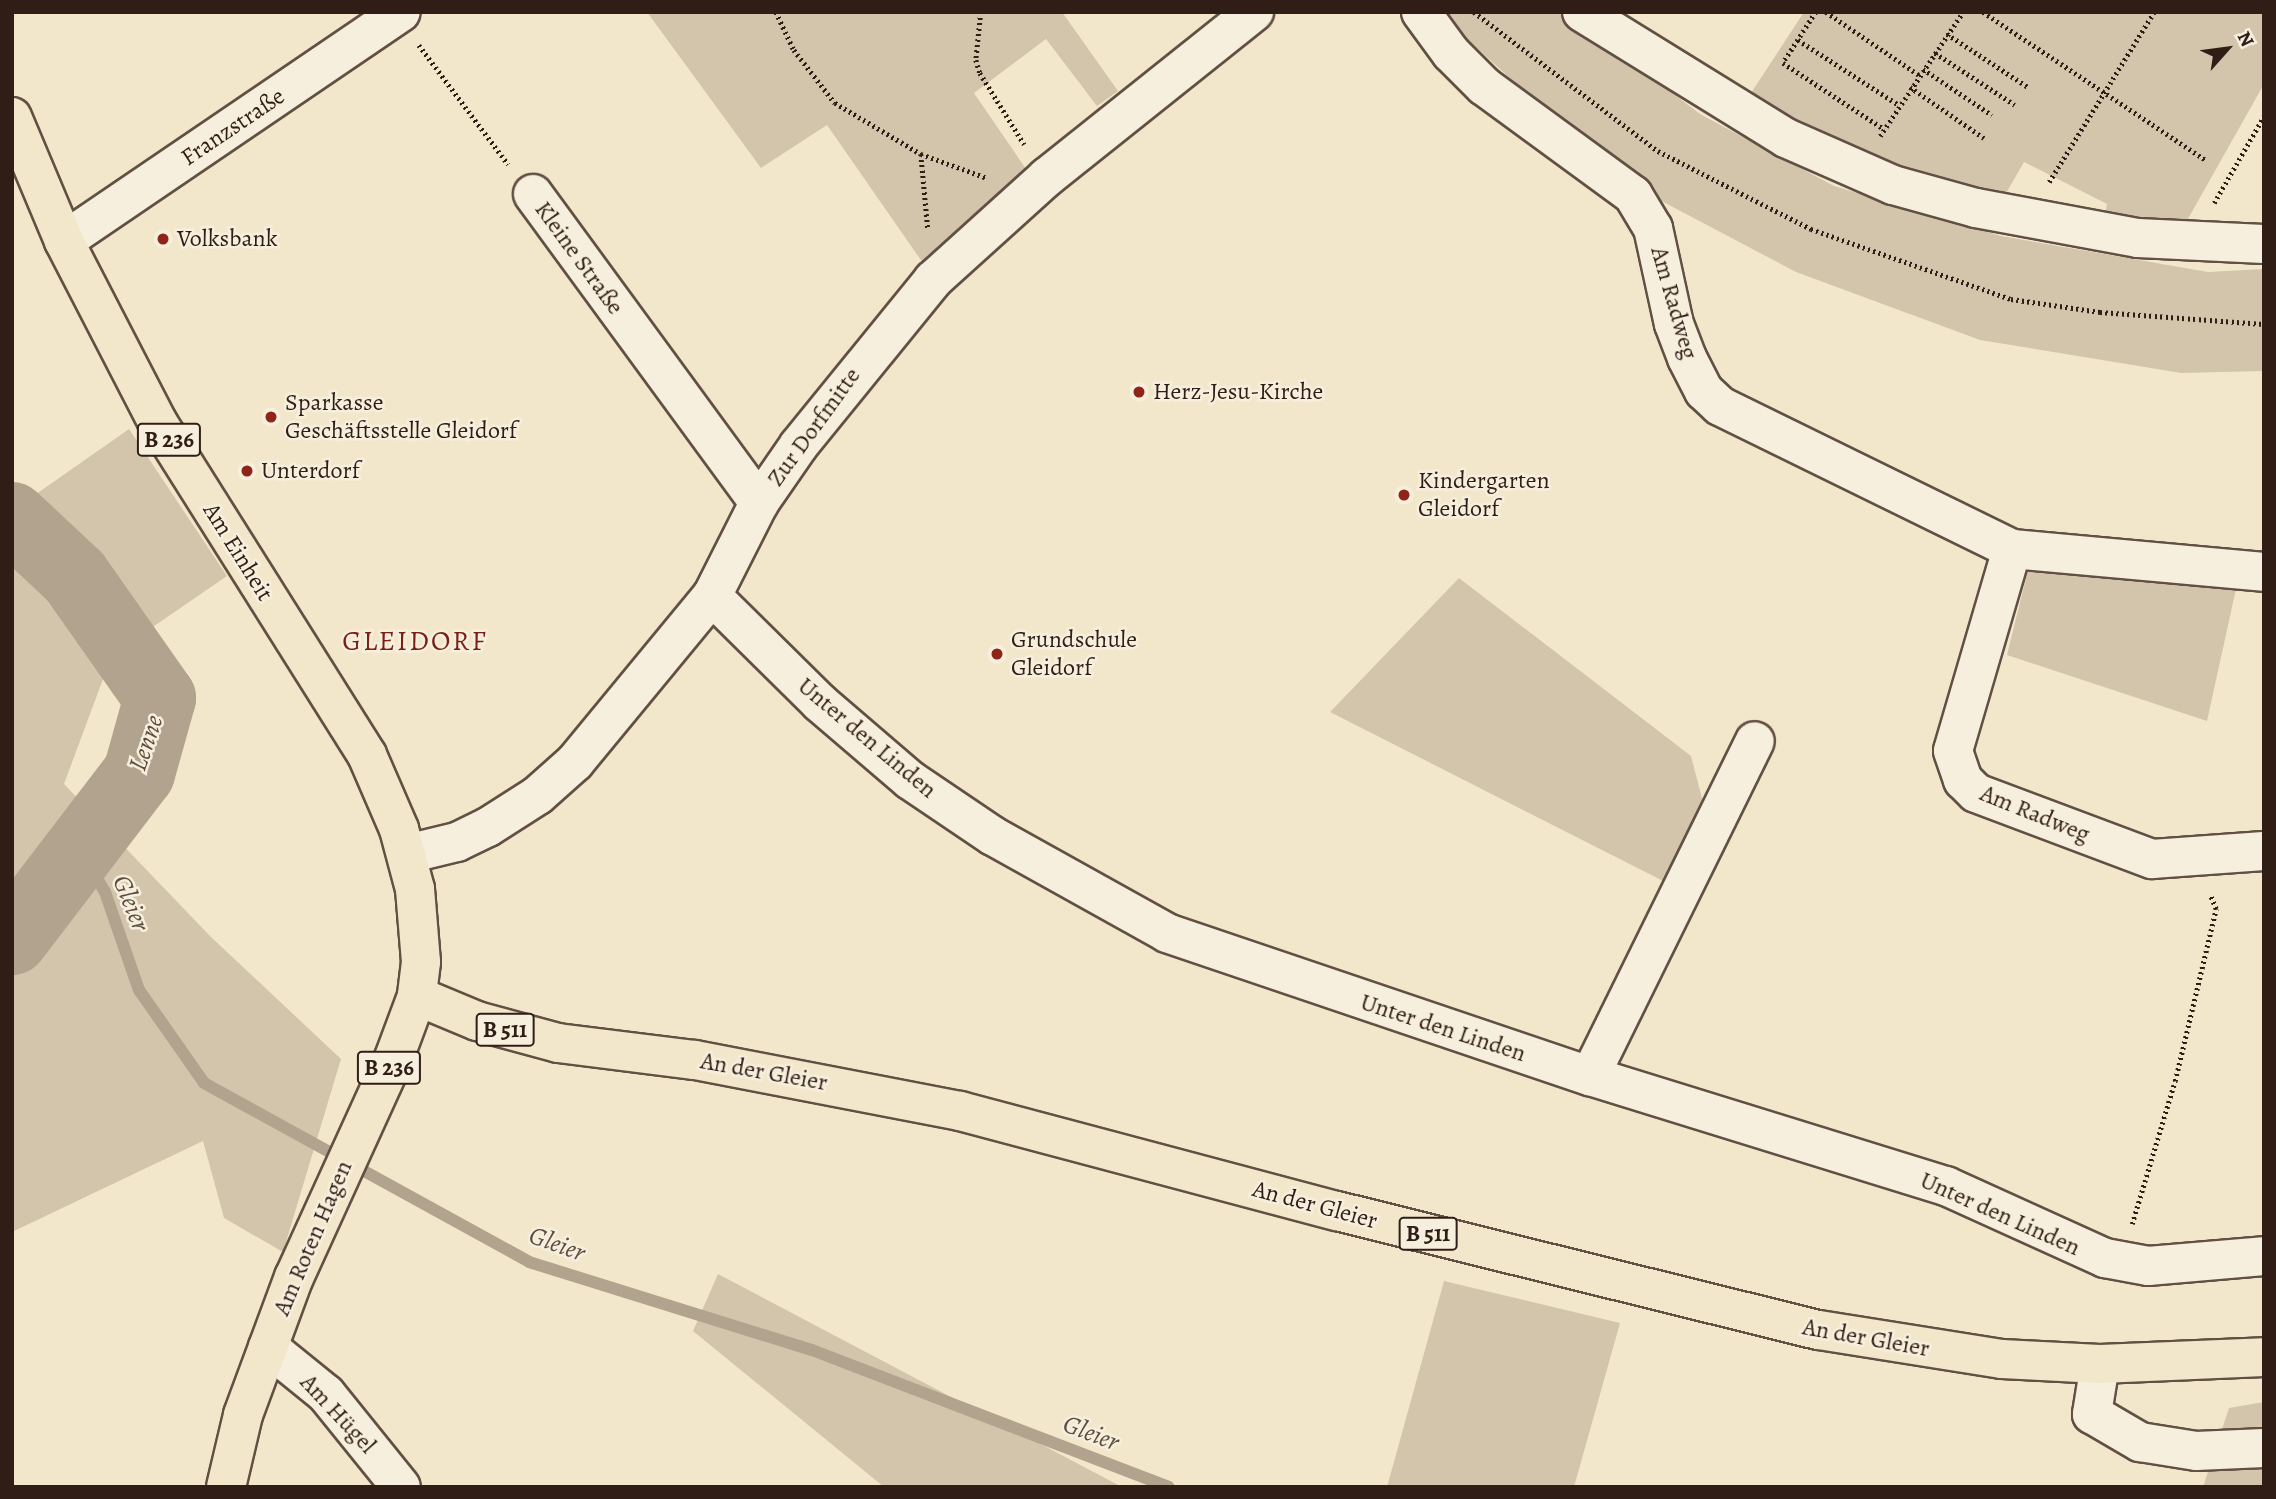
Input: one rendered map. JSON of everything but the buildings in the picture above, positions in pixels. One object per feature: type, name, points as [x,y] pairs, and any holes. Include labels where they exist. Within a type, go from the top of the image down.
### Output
[{"type":"main road","name":"Am Einheit","points":[[12,117],[64,241],[158,423],[349,723],[388,799],[407,854],[419,917],[421,962],[417,996]]},
{"type":"main road","name":"Am Roten Hagen","points":[[226,1487],[243,1415],[268,1347],[323,1208],[357,1138],[417,996]]},
{"type":"main road","name":"An der Gleier","points":[[417,996],[477,1021],[558,1043],[695,1060],[960,1111],[1767,1319],[1909,1347],[2001,1359],[2100,1364],[2264,1357]]},
{"type":"street","name":"Zur Dorfmitte","points":[[407,854],[457,842],[554,782],[712,596],[759,503],[844,384],[933,280],[1038,184],[1253,12]]},
{"type":"street","name":"Am Radweg","points":[[1421,12],[1451,53],[1484,86],[1633,195],[1653,228],[1674,324],[1687,358],[1704,391],[1720,406],[2012,549],[2264,572]]},
{"type":"street","points":[[1582,12],[1786,138],[1859,173],[2002,213],[2138,238],[2193,243],[2264,244]]},
{"type":"street","name":"Franzstraße","points":[[64,241],[399,13]]},
{"type":"street","name":"Kleine Straße","points":[[533,194],[759,503]]},
{"type":"street","name":"Am Radweg","points":[[2012,549],[1953,751],[1963,780],[1976,793],[2152,859],[2194,859],[2264,851]]},
{"type":"street","name":"Unter den Linden","points":[[712,596],[819,702],[910,780],[1108,904],[1167,933],[1265,969],[1590,1076],[1946,1186],[2057,1240],[2121,1263],[2183,1265],[2264,1256]]},
{"type":"street","points":[[1590,1076],[1755,741]]},
{"type":"street","name":"Am Hügel","points":[[268,1347],[326,1394],[401,1487]]},
{"type":"street","points":[[2100,1364],[2092,1414],[2140,1442],[2196,1451],[2264,1448]]},
{"type":"path","points":[[776,12],[794,50],[835,103],[921,154],[1038,184]]},
{"type":"path","points":[[981,12],[976,60],[985,87],[1038,184]]},
{"type":"path","points":[[1474,12],[1658,151],[1811,229],[2011,299],[2100,313],[2264,324]]},
{"type":"path","points":[[1816,12],[1783,63],[1884,129]]},
{"type":"path","points":[[1826,12],[1992,115]]},
{"type":"path","points":[[1859,173],[1899,104],[1963,12]]},
{"type":"path","points":[[1983,12],[2206,160]]},
{"type":"path","points":[[2056,171],[2154,12]]},
{"type":"path","name":"Kleine Straße","points":[[399,13],[533,194]]},
{"type":"path","points":[[1947,34],[2028,87]]},
{"type":"path","points":[[1798,40],[1899,104]]},
{"type":"path","points":[[1935,53],[2015,106]]},
{"type":"path","points":[[1910,87],[1984,138]]},
{"type":"path","points":[[2193,243],[2264,116]]},
{"type":"path","points":[[921,154],[933,280]]},
{"type":"path","points":[[2121,1263],[2175,1081],[2216,909],[2194,859]]},
{"type":"shaded area","points":[[647,12],[1062,12],[1118,91],[1097,106],[1046,39],[974,93],[1028,172],[925,266],[827,125],[761,168]]},
{"type":"shaded area","points":[[1438,12],[1566,12],[1700,114],[1834,186],[2001,236],[2208,272],[2264,269],[2264,371],[2181,373],[1980,340],[1796,272],[1652,196],[1513,81]]},
{"type":"shaded area","points":[[1804,12],[2264,12],[2264,84],[2180,233],[2104,219],[2107,204],[2024,162],[2001,202],[1876,169],[1751,93]]},
{"type":"shaded area","points":[[129,429],[227,576],[112,655],[64,784],[211,937],[341,1059],[283,1252],[224,1218],[203,1141],[12,1232],[12,511]]},
{"type":"shaded area","points":[[2028,570],[2236,589],[2207,721],[2007,655]]},
{"type":"shaded area","points":[[1459,578],[1691,756],[1705,810],[1673,886],[1330,712]]},
{"type":"shaded area","points":[[718,1274],[1122,1487],[884,1487],[693,1331]]},
{"type":"shaded area","points":[[1444,1281],[1620,1323],[1574,1487],[1387,1487]]},
{"type":"shaded area","points":[[2264,1402],[2264,1487],[2203,1487],[2229,1408]]},
{"type":"waterway","name":"Lenne","points":[[12,518],[75,577],[160,698],[139,773],[12,939]]},
{"type":"waterway","name":"Gleier","points":[[79,848],[105,892],[139,990],[204,1083],[529,1262],[812,1350],[1169,1487]]},
{"type":"place","name":"Volksbank","points":[[163,239]]},
{"type":"place","name":"Herz-Jesu-Kirche","points":[[1139,392]]},
{"type":"place","name":"Sparkasse Geschäftsstelle Gleidorf","points":[[271,417]]},
{"type":"place","name":"Unterdorf","points":[[247,471]]},
{"type":"place","name":"Kindergarten Gleidorf","points":[[1404,495]]},
{"type":"place","name":"Grundschule Gleidorf","points":[[997,654]]},
{"type":"district","name":"GLEIDORF","points":[[415,641]]}]
